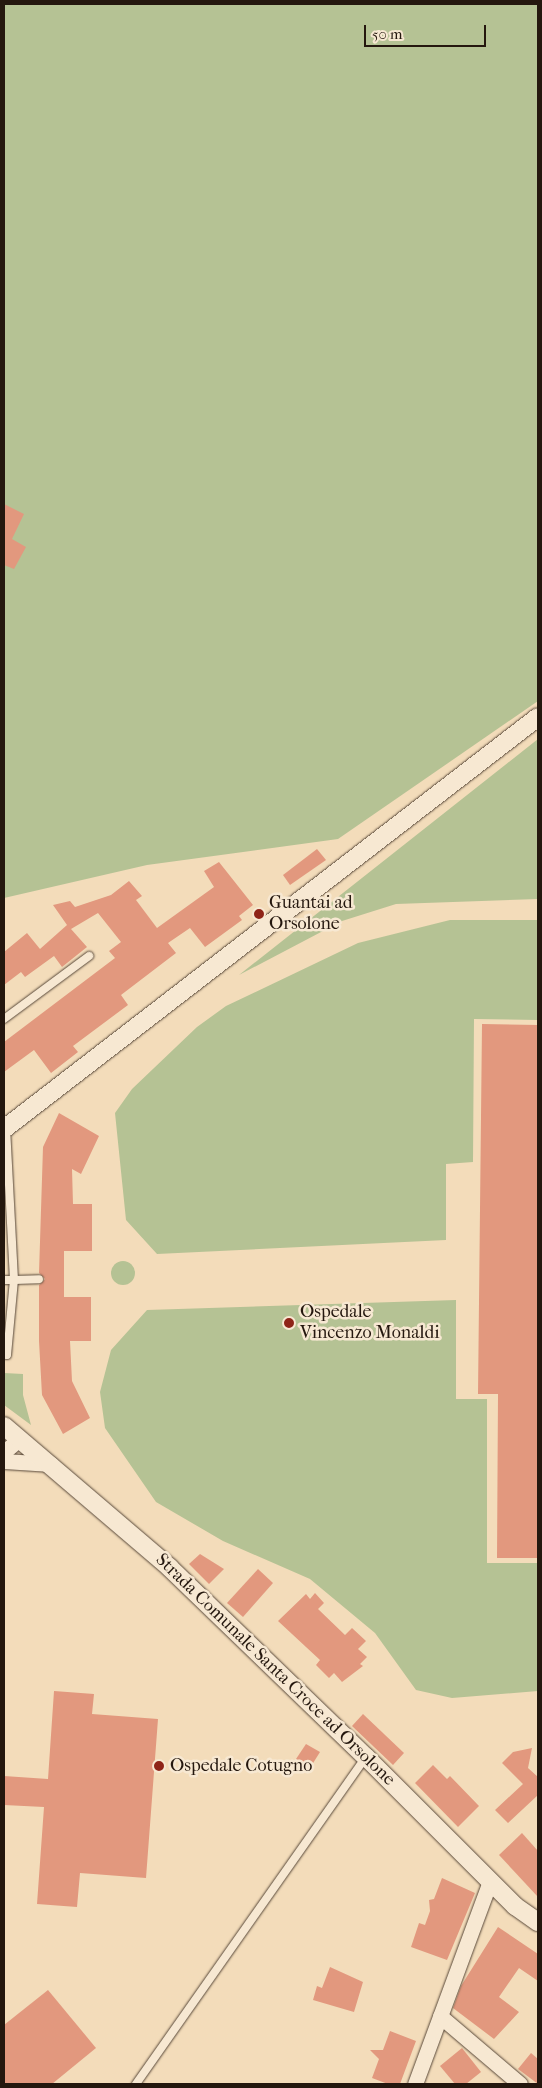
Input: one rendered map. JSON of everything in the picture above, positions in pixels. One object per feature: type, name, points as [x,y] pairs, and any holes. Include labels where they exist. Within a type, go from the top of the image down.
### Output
[{"type":"street","points":[[5,1128],[538,717]]},
{"type":"street","name":"Strada Comunale Santa Croce ad Orsolone","points":[[4,1426],[51,1464],[170,1568],[366,1757],[515,1906],[538,1922]]},
{"type":"street","points":[[4,1452],[20,1438]]},
{"type":"street","points":[[4,1460],[51,1464]]},
{"type":"street","points":[[416,2084],[490,1881]]},
{"type":"street","points":[[440,2016],[520,2084]]},
{"type":"lane","points":[[4,1019],[89,956]]},
{"type":"lane","points":[[4,1354],[7,1355],[14,1280],[8,1249],[5,1128]]},
{"type":"lane","points":[[4,1280],[39,1279]]},
{"type":"lane","points":[[136,2084],[366,1757]]},
{"type":"green space","points":[[4,4],[538,4],[538,701],[338,839],[147,865],[4,898]]},
{"type":"green space","points":[[538,739],[538,899],[396,904],[342,921],[239,975]]},
{"type":"green space","points":[[450,920],[538,920],[538,1020],[474,1019],[473,1162],[446,1164],[446,1240],[157,1254],[126,1220],[115,1113],[132,1089],[197,1027],[226,1006],[358,943]]},
{"type":"green space","points":[[123,1261],[128,1262],[134,1268],[134,1278],[128,1284],[123,1285],[118,1284],[112,1278],[111,1273],[112,1268],[118,1262]]},
{"type":"green space","points":[[456,1300],[456,1399],[487,1399],[487,1563],[538,1563],[538,1691],[452,1698],[416,1690],[375,1633],[310,1579],[223,1541],[156,1502],[105,1428],[100,1392],[111,1350],[147,1310]]},
{"type":"green space","points":[[4,1373],[23,1374],[23,1395],[31,1425],[4,1405]]},
{"type":"building","points":[[4,504],[24,514],[12,539],[26,547],[14,569],[4,565]]},
{"type":"building","points":[[317,849],[326,860],[290,885],[283,875]]},
{"type":"building","points":[[219,862],[253,905],[239,916],[242,920],[205,947],[190,928],[168,943],[176,953],[121,995],[128,1005],[73,1046],[78,1052],[51,1073],[34,1050],[4,1072],[4,1042],[115,958],[109,951],[121,942],[98,913],[71,929],[87,947],[62,967],[54,956],[25,977],[21,972],[4,985],[4,952],[27,933],[40,949],[67,925],[53,905],[70,901],[75,907],[111,895],[129,881],[142,896],[136,900],[157,928],[214,887],[204,871]]},
{"type":"building","points":[[482,1024],[538,1025],[538,1558],[497,1558],[498,1394],[478,1394]]},
{"type":"building","points":[[59,1113],[99,1136],[81,1174],[72,1169],[73,1204],[92,1204],[92,1251],[64,1251],[64,1297],[91,1297],[91,1341],[70,1341],[72,1381],[90,1418],[63,1434],[42,1395],[39,1341],[39,1285],[45,1279],[39,1273],[43,1147]]},
{"type":"building","points":[[200,1554],[224,1569],[209,1584],[189,1564]]},
{"type":"building","points":[[258,1569],[273,1583],[243,1617],[227,1603]]},
{"type":"building","points":[[315,1593],[324,1603],[318,1609],[345,1635],[352,1628],[366,1641],[358,1649],[367,1657],[360,1664],[363,1666],[342,1682],[334,1673],[329,1678],[316,1665],[320,1660],[278,1621],[306,1594],[310,1599]]},
{"type":"building","points":[[54,1691],[94,1694],[92,1714],[158,1719],[146,1878],[80,1873],[77,1907],[37,1904],[44,1807],[4,1805],[4,1776],[48,1779]]},
{"type":"building","points":[[363,1714],[404,1753],[393,1765],[352,1726]]},
{"type":"building","points":[[306,1744],[320,1752],[310,1768],[296,1759]]},
{"type":"building","points":[[532,1748],[528,1768],[538,1777],[538,1795],[508,1823],[495,1810],[523,1784],[502,1763],[513,1752]]},
{"type":"building","points":[[433,1765],[447,1779],[450,1776],[479,1806],[458,1827],[415,1783]]},
{"type":"building","points":[[522,1833],[538,1851],[538,1897],[499,1855]]},
{"type":"building","points":[[442,1878],[475,1893],[447,1960],[411,1947],[419,1923],[425,1925],[430,1911],[429,1900],[434,1899]]},
{"type":"building","points":[[498,1927],[538,1954],[538,1981],[519,1968],[499,1997],[519,2012],[494,2039],[453,2008],[461,1986]]},
{"type":"building","points":[[330,1967],[363,1982],[354,2012],[313,2000],[317,1986],[322,1988]]},
{"type":"building","points":[[48,1990],[96,2048],[52,2084],[4,2084],[4,2025]]},
{"type":"building","points":[[390,2031],[416,2041],[400,2084],[388,2084],[372,2078],[379,2059],[370,2050],[383,2050]]},
{"type":"building","points":[[462,2048],[481,2072],[466,2084],[455,2084],[440,2066]]},
{"type":"building","points":[[531,2053],[538,2059],[538,2084],[518,2069]]},
{"type":"place","name":"Guantai ad Orsolone","points":[[259,914]]},
{"type":"place","name":"Ospedale Vincenzo Monaldi","points":[[289,1323]]},
{"type":"place","name":"Ospedale Cotugno","points":[[159,1766]]}]
